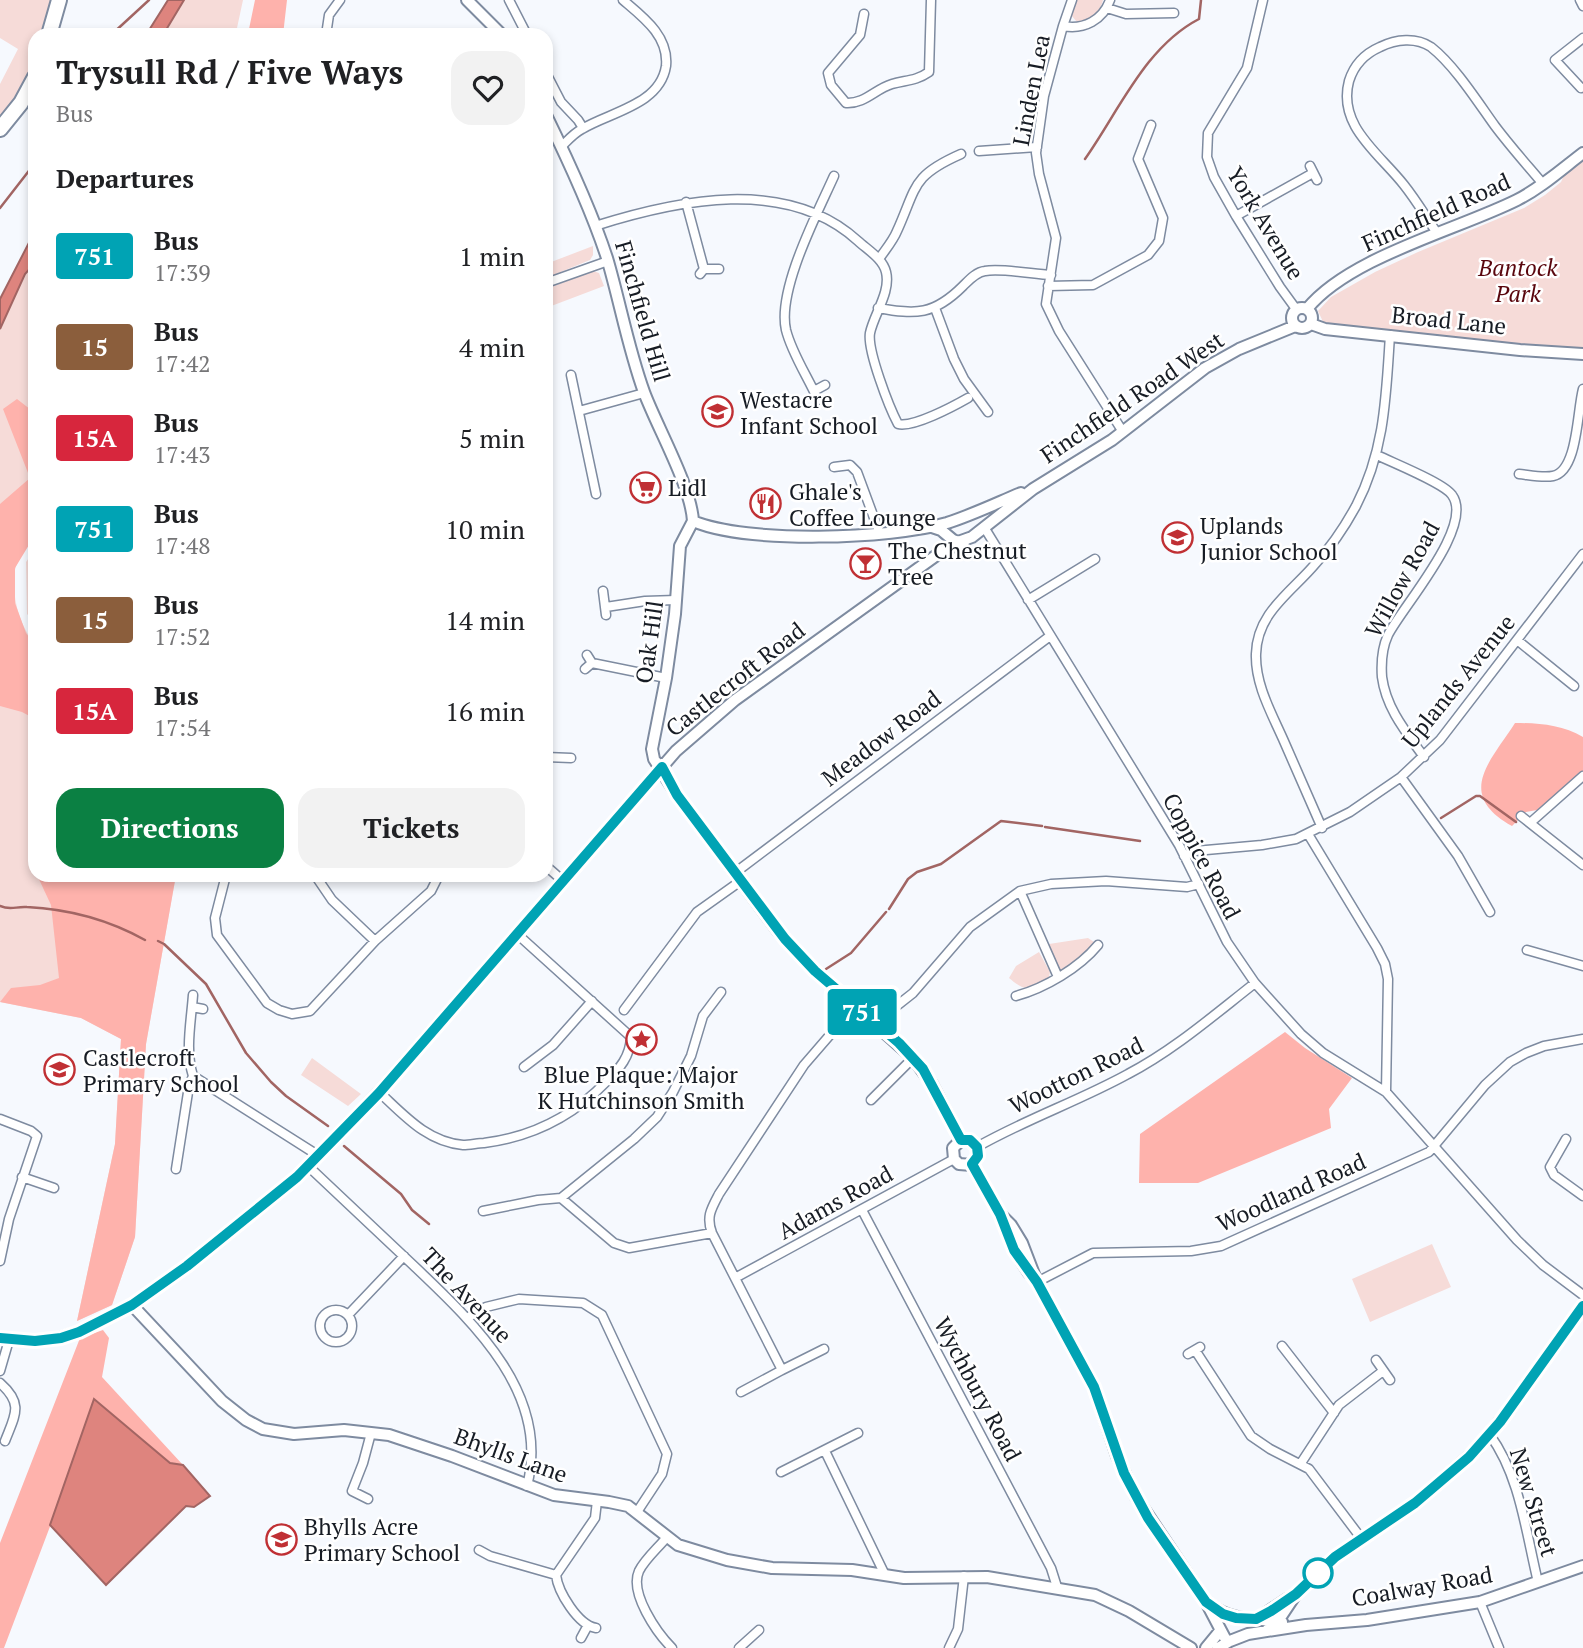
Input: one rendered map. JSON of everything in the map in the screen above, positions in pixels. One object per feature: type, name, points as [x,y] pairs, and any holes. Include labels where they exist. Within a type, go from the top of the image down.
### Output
[{"type":"highway","points":[[51,28],[59,0]]},
{"type":"highway","points":[[0,128],[28,90]]},
{"type":"street","points":[[327,28],[329,15],[340,0]]},
{"type":"street","points":[[467,0],[495,28]]},
{"type":"street","points":[[509,0],[523,28]]},
{"type":"street","points":[[561,147],[583,128],[648,96],[660,84],[666,54],[657,33],[623,0]]},
{"type":"street","points":[[864,14],[860,35],[828,73],[831,85],[846,103],[858,103],[890,85],[917,80],[929,72],[931,0]]},
{"type":"street","name":"Linden Lea","points":[[1072,0],[1044,96],[1037,148],[1039,174],[1056,238],[1045,299],[1051,317],[1123,432]]},
{"type":"street","name":"York Avenue","points":[[1263,0],[1245,75],[1208,133],[1208,162],[1236,216],[1275,279],[1302,309]]},
{"type":"street","points":[[1580,0],[1583,6]]},
{"type":"street","name":"Linden Lea","points":[[1063,26],[1075,27],[1090,23],[1108,4],[1126,14],[1174,13]]},
{"type":"street","points":[[1581,88],[1555,60],[1583,38]]},
{"type":"street","points":[[1437,233],[1404,185],[1363,140],[1346,105],[1353,70],[1366,54],[1386,44],[1410,40],[1432,48],[1462,81],[1504,138],[1543,184]]},
{"type":"street","points":[[553,87],[561,102],[583,128]]},
{"type":"street","points":[[1048,286],[1093,285],[1148,255],[1159,241],[1163,218],[1138,159],[1151,125]]},
{"type":"street","name":"Finchfield Hill","points":[[553,130],[608,261],[628,343],[693,512],[693,521]]},
{"type":"street","points":[[979,151],[1037,148]]},
{"type":"street","name":"Finchfield Road","points":[[1302,309],[1354,272],[1516,200],[1543,184],[1583,153]]},
{"type":"street","points":[[879,259],[897,232],[910,196],[918,183],[937,165],[961,154]]},
{"type":"street","points":[[1127,159],[1138,159]]},
{"type":"street","points":[[1236,216],[1313,173]]},
{"type":"street","points":[[818,400],[789,338],[784,313],[789,285],[834,176]]},
{"type":"street","points":[[595,226],[686,202],[740,199],[782,205],[817,214],[849,232],[879,259],[885,268],[887,277],[870,332],[870,348],[898,424],[904,425],[935,414],[968,398]]},
{"type":"street","points":[[686,202],[702,272],[719,269]]},
{"type":"street","points":[[553,281],[608,261]]},
{"type":"street","points":[[878,307],[911,314],[935,308],[946,302],[973,276],[985,270],[1051,275]]},
{"type":"street","points":[[935,308],[964,379],[988,412]]},
{"type":"street","points":[[1302,309],[1313,317],[1311,324],[1303,329],[1295,326],[1292,317],[1302,309]]},
{"type":"street","name":"Broad Lane","points":[[1311,324],[1325,329],[1583,354]]},
{"type":"street","name":"Finchfield Road West","points":[[965,541],[984,533],[1033,489],[1123,432],[1205,368],[1239,349],[1295,326]]},
{"type":"street","points":[[1322,828],[1259,684],[1256,651],[1261,629],[1273,606],[1316,564],[1357,504],[1377,455],[1385,411],[1391,335]]},
{"type":"street","points":[[571,375],[596,494]]},
{"type":"street","points":[[814,391],[825,385]]},
{"type":"street","points":[[1519,474],[1529,470],[1552,476],[1566,469],[1570,463],[1583,389]]},
{"type":"street","points":[[579,411],[645,393]]},
{"type":"street","name":"Willow Road","points":[[1377,455],[1447,490],[1456,504],[1457,517],[1454,527],[1382,650],[1382,674],[1387,699],[1424,757]]},
{"type":"street","points":[[834,467],[850,465],[857,472],[880,534]]},
{"type":"street","name":"Finchfield Road West","points":[[947,530],[972,513],[1033,489]]},
{"type":"street","points":[[972,513],[983,518],[984,533]]},
{"type":"street","points":[[693,521],[709,528],[735,533],[880,534],[929,526],[947,530],[953,540],[965,541]]},
{"type":"street","name":"Oak Hill","points":[[693,521],[680,546],[666,678],[652,749],[654,759],[662,767],[677,795],[778,931],[800,956],[913,1058],[932,1084],[961,1140]]},
{"type":"street","points":[[941,552],[947,530]]},
{"type":"street","name":"Coppice Road","points":[[984,533],[1028,600],[1184,856],[1227,942],[1255,983],[1301,1034],[1323,1053],[1386,1092],[1517,1240],[1543,1265],[1583,1295]]},
{"type":"street","points":[[941,552],[965,541]]},
{"type":"street","name":"Castlecroft Road","points":[[4,1339],[47,1340],[79,1332],[132,1305],[194,1261],[308,1166],[379,1093],[562,880],[693,735],[735,700],[941,552]]},
{"type":"street","name":"Uplands Avenue","points":[[1184,856],[1195,851],[1281,843],[1308,834],[1350,813],[1401,777],[1440,740],[1583,554]]},
{"type":"street","points":[[1028,600],[1095,559]]},
{"type":"street","points":[[603,591],[606,611],[645,601],[676,600]]},
{"type":"street","name":"Meadow Road","points":[[624,1010],[697,912],[739,876],[1050,636]]},
{"type":"street","points":[[1517,640],[1574,686]]},
{"type":"street","points":[[587,655],[589,666],[666,678]]},
{"type":"street","points":[[553,757],[571,758]]},
{"type":"street","points":[[1530,823],[1583,776]]},
{"type":"street","points":[[1401,777],[1458,856],[1490,912]]},
{"type":"street","points":[[1521,816],[1583,865]]},
{"type":"street","points":[[1308,834],[1385,964],[1388,979],[1386,1092]]},
{"type":"street","points":[[553,872],[562,880]]},
{"type":"street","points":[[876,1023],[913,993],[970,927],[1020,891],[1051,884],[1105,881],[1187,887],[1199,884]]},
{"type":"street","points":[[224,882],[215,918],[217,935],[267,1003],[292,1014],[310,1011],[375,941],[431,891],[436,882]]},
{"type":"street","points":[[319,882],[323,890],[375,941]]},
{"type":"street","points":[[1020,891],[1058,977]]},
{"type":"street","points":[[379,1093],[421,1131],[463,1145],[499,1141],[532,1132],[562,1119],[589,1100],[627,1057],[631,1037],[516,933]]},
{"type":"street","points":[[1016,996],[1031,992],[1058,977],[1098,945]]},
{"type":"street","points":[[1527,950],[1583,966]]},
{"type":"street","name":"Wootton Road","points":[[977,1147],[1028,1120],[1106,1086],[1146,1064],[1255,983]]},
{"type":"street","points":[[483,1211],[561,1198],[634,1139],[657,1117],[686,1069],[705,1012],[721,992]]},
{"type":"street","points":[[193,995],[190,1065],[194,1076],[319,1156]]},
{"type":"street","points":[[523,1067],[553,1045],[592,1001]]},
{"type":"street","points":[[782,1370],[712,1233],[708,1215],[804,1065],[855,1006]]},
{"type":"street","points":[[192,1007],[203,1009]]},
{"type":"street","points":[[1435,1146],[1485,1085],[1510,1062],[1544,1046],[1583,1040]]},
{"type":"street","points":[[871,1100],[913,1058]]},
{"type":"street","points":[[179,1164],[189,1086],[194,1076]]},
{"type":"street","points":[[0,1119],[32,1131],[37,1136],[4,1217],[0,1261]]},
{"type":"street","points":[[1566,1139],[1550,1167],[1554,1175],[1583,1196]]},
{"type":"street","points":[[961,1140],[970,1140],[977,1147],[978,1156],[972,1164],[959,1164],[954,1159],[953,1148],[961,1140]]},
{"type":"street","name":"Woodland Road","points":[[1037,1282],[1093,1253],[1191,1251],[1221,1246],[1429,1152],[1435,1146]]},
{"type":"street","name":"Adams Road","points":[[735,1278],[954,1159]]},
{"type":"street","points":[[972,1164],[1000,1214],[1011,1225],[1022,1243],[1037,1282],[1094,1387],[1117,1456],[1136,1497],[1206,1602],[1226,1640],[1230,1641]]},
{"type":"street","name":"The Avenue","points":[[308,1166],[467,1318],[500,1359],[527,1418],[532,1452],[527,1486]]},
{"type":"street","points":[[22,1177],[54,1188]]},
{"type":"street","points":[[561,1198],[614,1243],[629,1248],[712,1233]]},
{"type":"street","name":"Wychbury Road","points":[[862,1210],[1051,1568],[1057,1587]]},
{"type":"street","points":[[348,1315],[404,1256]]},
{"type":"street","points":[[467,1318],[486,1307],[519,1299],[583,1303],[597,1310],[607,1323],[667,1454],[662,1474],[637,1512]]},
{"type":"street","name":"Bhylls Lane","points":[[132,1305],[203,1382],[246,1420],[263,1429],[294,1434],[344,1430],[414,1443],[554,1495],[618,1503],[637,1512],[667,1537],[687,1549],[750,1564],[772,1568],[852,1570],[920,1578],[964,1576],[1057,1587],[1095,1595],[1129,1611],[1191,1648]]},
{"type":"street","points":[[1265,1632],[1278,1621],[1296,1594],[1327,1564],[1415,1503],[1490,1435],[1583,1306]]},
{"type":"street","points":[[338,1310],[348,1315],[352,1324],[348,1338],[333,1342],[324,1337],[320,1327],[323,1317],[338,1310]]},
{"type":"street","points":[[0,1371],[4,1339]]},
{"type":"street","points":[[1282,1346],[1334,1413]]},
{"type":"street","points":[[741,1392],[824,1349]]},
{"type":"street","points":[[1194,1350],[1251,1436],[1270,1449],[1301,1463],[1315,1476],[1361,1538]]},
{"type":"street","points":[[1376,1360],[1390,1380]]},
{"type":"street","points":[[1301,1463],[1344,1401],[1384,1371]]},
{"type":"street","points":[[0,1383],[9,1391],[16,1404],[5,1441]]},
{"type":"street","points":[[368,1499],[352,1491],[371,1433]]},
{"type":"street","points":[[782,1472],[858,1433]]},
{"type":"street","name":"New Street","points":[[1490,1435],[1506,1460],[1538,1582]]},
{"type":"street","points":[[825,1451],[885,1575]]},
{"type":"street","points":[[556,1575],[595,1518],[597,1501]]},
{"type":"street","points":[[667,1537],[640,1568],[636,1587],[647,1614],[673,1648]]},
{"type":"street","points":[[485,1550],[556,1575]]},
{"type":"street","name":"Coalway Road","points":[[1248,1634],[1306,1625],[1367,1620],[1480,1602],[1583,1566]]},
{"type":"street","points":[[556,1575],[561,1591],[592,1627],[582,1638]]},
{"type":"street","points":[[949,1648],[958,1629],[964,1576]]},
{"type":"street","points":[[1206,1648],[1228,1619],[1246,1619],[1296,1594]]},
{"type":"street","points":[[1206,1602],[1223,1614],[1246,1619],[1250,1626],[1248,1634],[1218,1648]]},
{"type":"street","points":[[1480,1602],[1499,1648]]},
{"type":"street","name":"Coalway Road","points":[[1246,1619],[1306,1625]]},
{"type":"street","points":[[739,1648],[756,1632],[760,1643]]},
{"type":"green space","points":[[0,0],[56,0],[48,28],[28,28],[28,81],[0,126],[0,84],[18,49],[0,38]]},
{"type":"green space","points":[[184,0],[243,0],[237,28],[167,28]]},
{"type":"green space","points":[[1074,0],[1103,0],[1094,15],[1077,22],[1071,15]]},
{"type":"green space","name":"Bantock Park","points":[[1583,158],[1583,351],[1324,324],[1318,311],[1331,297],[1418,252],[1524,208],[1561,182],[1566,171]]},
{"type":"green space","points":[[593,246],[590,260],[553,275],[553,261]]},
{"type":"green space","points":[[28,271],[28,546],[15,570],[14,590],[28,633],[28,882],[175,882],[146,1044],[135,1237],[112,1305],[77,1321],[115,1144],[121,1039],[81,1018],[0,1002],[0,329]]},
{"type":"green space","points":[[593,271],[599,273],[604,286],[553,305],[553,286]]},
{"type":"green space","points":[[28,559],[28,615],[27,614]]},
{"type":"green space","points":[[1088,938],[1094,942],[1087,952],[1062,970],[1057,968],[1049,944]]},
{"type":"green space","points":[[1039,952],[1050,972],[1049,977],[1029,988],[1020,986],[1009,978],[1016,966]]},
{"type":"green space","points":[[312,1058],[361,1094],[348,1106],[301,1075]]},
{"type":"green space","points":[[1432,1244],[1451,1287],[1370,1322],[1352,1279]]},
{"type":"shaded area","points":[[168,0],[184,0],[167,28],[150,28]]},
{"type":"shaded area","points":[[255,0],[287,0],[284,28],[249,28]]},
{"type":"shaded area","points":[[28,245],[28,271],[0,329],[0,299]]},
{"type":"shaded area","points":[[17,399],[28,408],[28,473],[3,409]]},
{"type":"shaded area","points":[[28,480],[28,547],[15,568],[15,603],[28,636],[28,715],[0,706],[0,504]]},
{"type":"shaded area","points":[[1515,723],[1550,726],[1583,737],[1583,771],[1537,810],[1526,812],[1512,826],[1495,814],[1485,802],[1481,790],[1488,764]]},
{"type":"shaded area","points":[[40,882],[175,882],[146,1044],[135,1237],[112,1305],[77,1321],[115,1144],[121,1039],[81,1018],[0,1002],[11,988],[40,985],[59,978],[51,905]]},
{"type":"shaded area","points":[[1285,1032],[1352,1078],[1329,1109],[1331,1128],[1198,1183],[1139,1183],[1140,1134]]},
{"type":"shaded area","points":[[103,1330],[109,1338],[102,1377],[183,1465],[170,1464],[94,1399],[68,1479],[4,1648],[0,1648],[0,1543],[80,1338]]},
{"type":"shaded area","points":[[94,1399],[170,1463],[183,1465],[210,1496],[194,1507],[186,1506],[106,1585],[50,1525]]},
{"type":"waterway","points":[[119,28],[149,0]]},
{"type":"waterway","points":[[1085,159],[1148,63],[1180,31],[1199,19],[1201,0]]},
{"type":"waterway","points":[[0,208],[28,172]]},
{"type":"waterway","points":[[1441,818],[1480,796],[1516,822]]},
{"type":"waterway","points":[[889,909],[908,879],[917,872],[941,864],[1001,821],[1042,826]]},
{"type":"waterway","points":[[1045,827],[1140,841]]},
{"type":"waterway","points":[[0,906],[73,913],[103,921],[145,940]]},
{"type":"waterway","points":[[826,969],[851,953],[886,912]]},
{"type":"waterway","points":[[158,941],[206,984],[246,1053],[271,1082],[328,1126]]},
{"type":"waterway","points":[[344,1146],[401,1194],[412,1210],[429,1224]]},
{"type":"bus line","name":"751","points":[[0,1338],[35,1341],[61,1338],[79,1332],[132,1305],[169,1280],[297,1177],[379,1093],[662,767],[677,795],[778,931],[815,971],[913,1058],[932,1084],[961,1140],[970,1140],[977,1147],[978,1156],[972,1164],[1000,1214],[1014,1250],[1037,1282],[1094,1387],[1117,1456],[1136,1497],[1206,1602],[1223,1614],[1245,1620],[1256,1619],[1271,1611],[1296,1594],[1335,1557],[1435,1487],[1490,1435],[1583,1306]]},
{"type":"place","name":"Westacre Infant School","points":[[717,412]]},
{"type":"place","name":"Lidl","points":[[645,487]]},
{"type":"place","name":"Ghale's Coffee Lounge","points":[[766,504]]},
{"type":"place","name":"Uplands Junior School","points":[[1177,538]]},
{"type":"place","name":"The Chestnut Tree","points":[[865,563]]},
{"type":"place","name":"Blue Plaque: Major K Hutchinson Smith","points":[[641,1040]]},
{"type":"place","name":"Castlecroft Primary School","points":[[60,1070]]},
{"type":"place","name":"Bhylls Acre Primary School","points":[[281,1539]]}]
